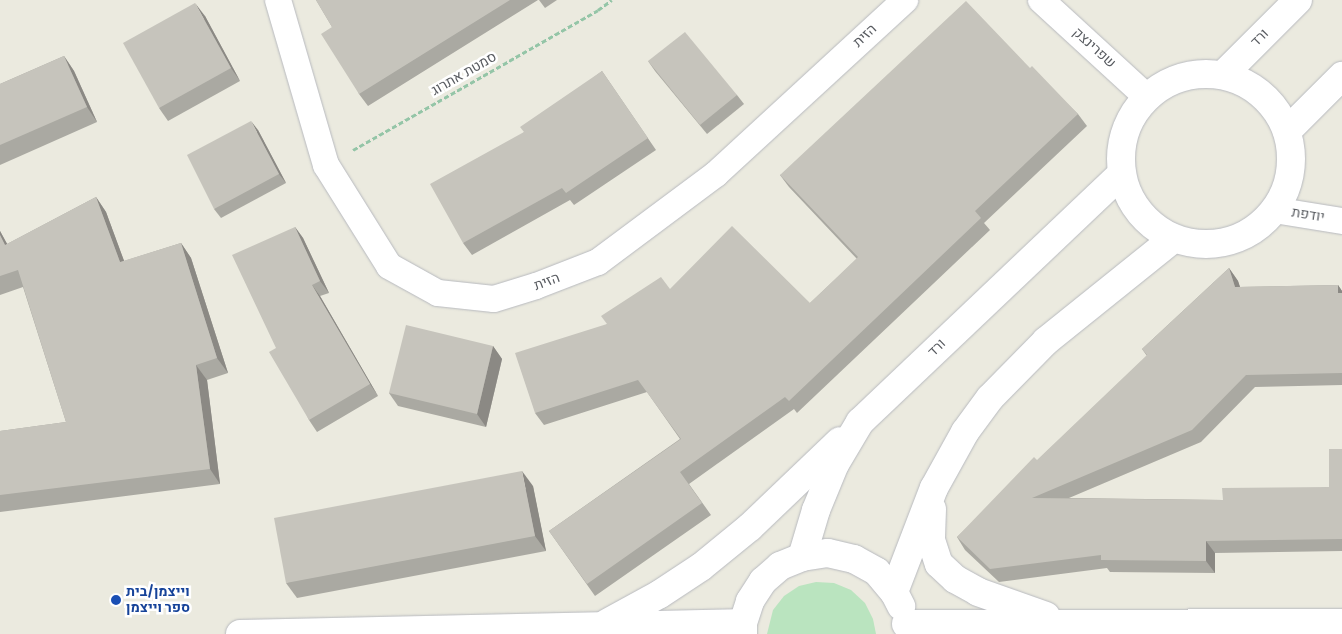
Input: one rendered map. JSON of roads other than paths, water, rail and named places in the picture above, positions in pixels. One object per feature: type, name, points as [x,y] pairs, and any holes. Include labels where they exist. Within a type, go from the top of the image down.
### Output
[{"type":"street","name":"הזית","points":[[278,0],[326,165],[389,266],[438,293],[494,299],[536,286],[598,262],[716,174],[905,0]]},
{"type":"street","name":"שפרינצק","points":[[1041,0],[1147,96]]},
{"type":"street","name":"ורד","points":[[1223,75],[1298,0]]},
{"type":"street","points":[[1196,74],[1223,75],[1250,86],[1272,105],[1286,131],[1291,158],[1287,186],[1274,210],[1254,229],[1229,241],[1201,244],[1174,238],[1149,222],[1131,200],[1122,173],[1121,145],[1130,119],[1147,96],[1169,82],[1196,74]]},
{"type":"street","points":[[1286,131],[1342,76]]},
{"type":"street","name":"ורד","points":[[802,557],[816,510],[835,464],[860,422],[1122,173]]},
{"type":"street","name":"יודפת","points":[[1274,210],[1342,221]]},
{"type":"street","points":[[894,592],[934,488],[966,432],[990,398],[1046,341],[1174,238]]},
{"type":"street","points":[[601,626],[652,599],[701,567],[750,527],[860,422]]},
{"type":"street","points":[[934,488],[931,540],[939,564],[955,579],[978,592],[1069,623]]},
{"type":"street","points":[[240,634],[601,626],[743,628],[750,601],[763,581],[780,566],[802,557],[828,554],[854,559],[877,572],[894,592],[902,607],[906,629],[1069,623],[1342,623]]},
{"type":"place","name":"וייצמן/בית ספר וייצמן","points":[[116,600]]}]
